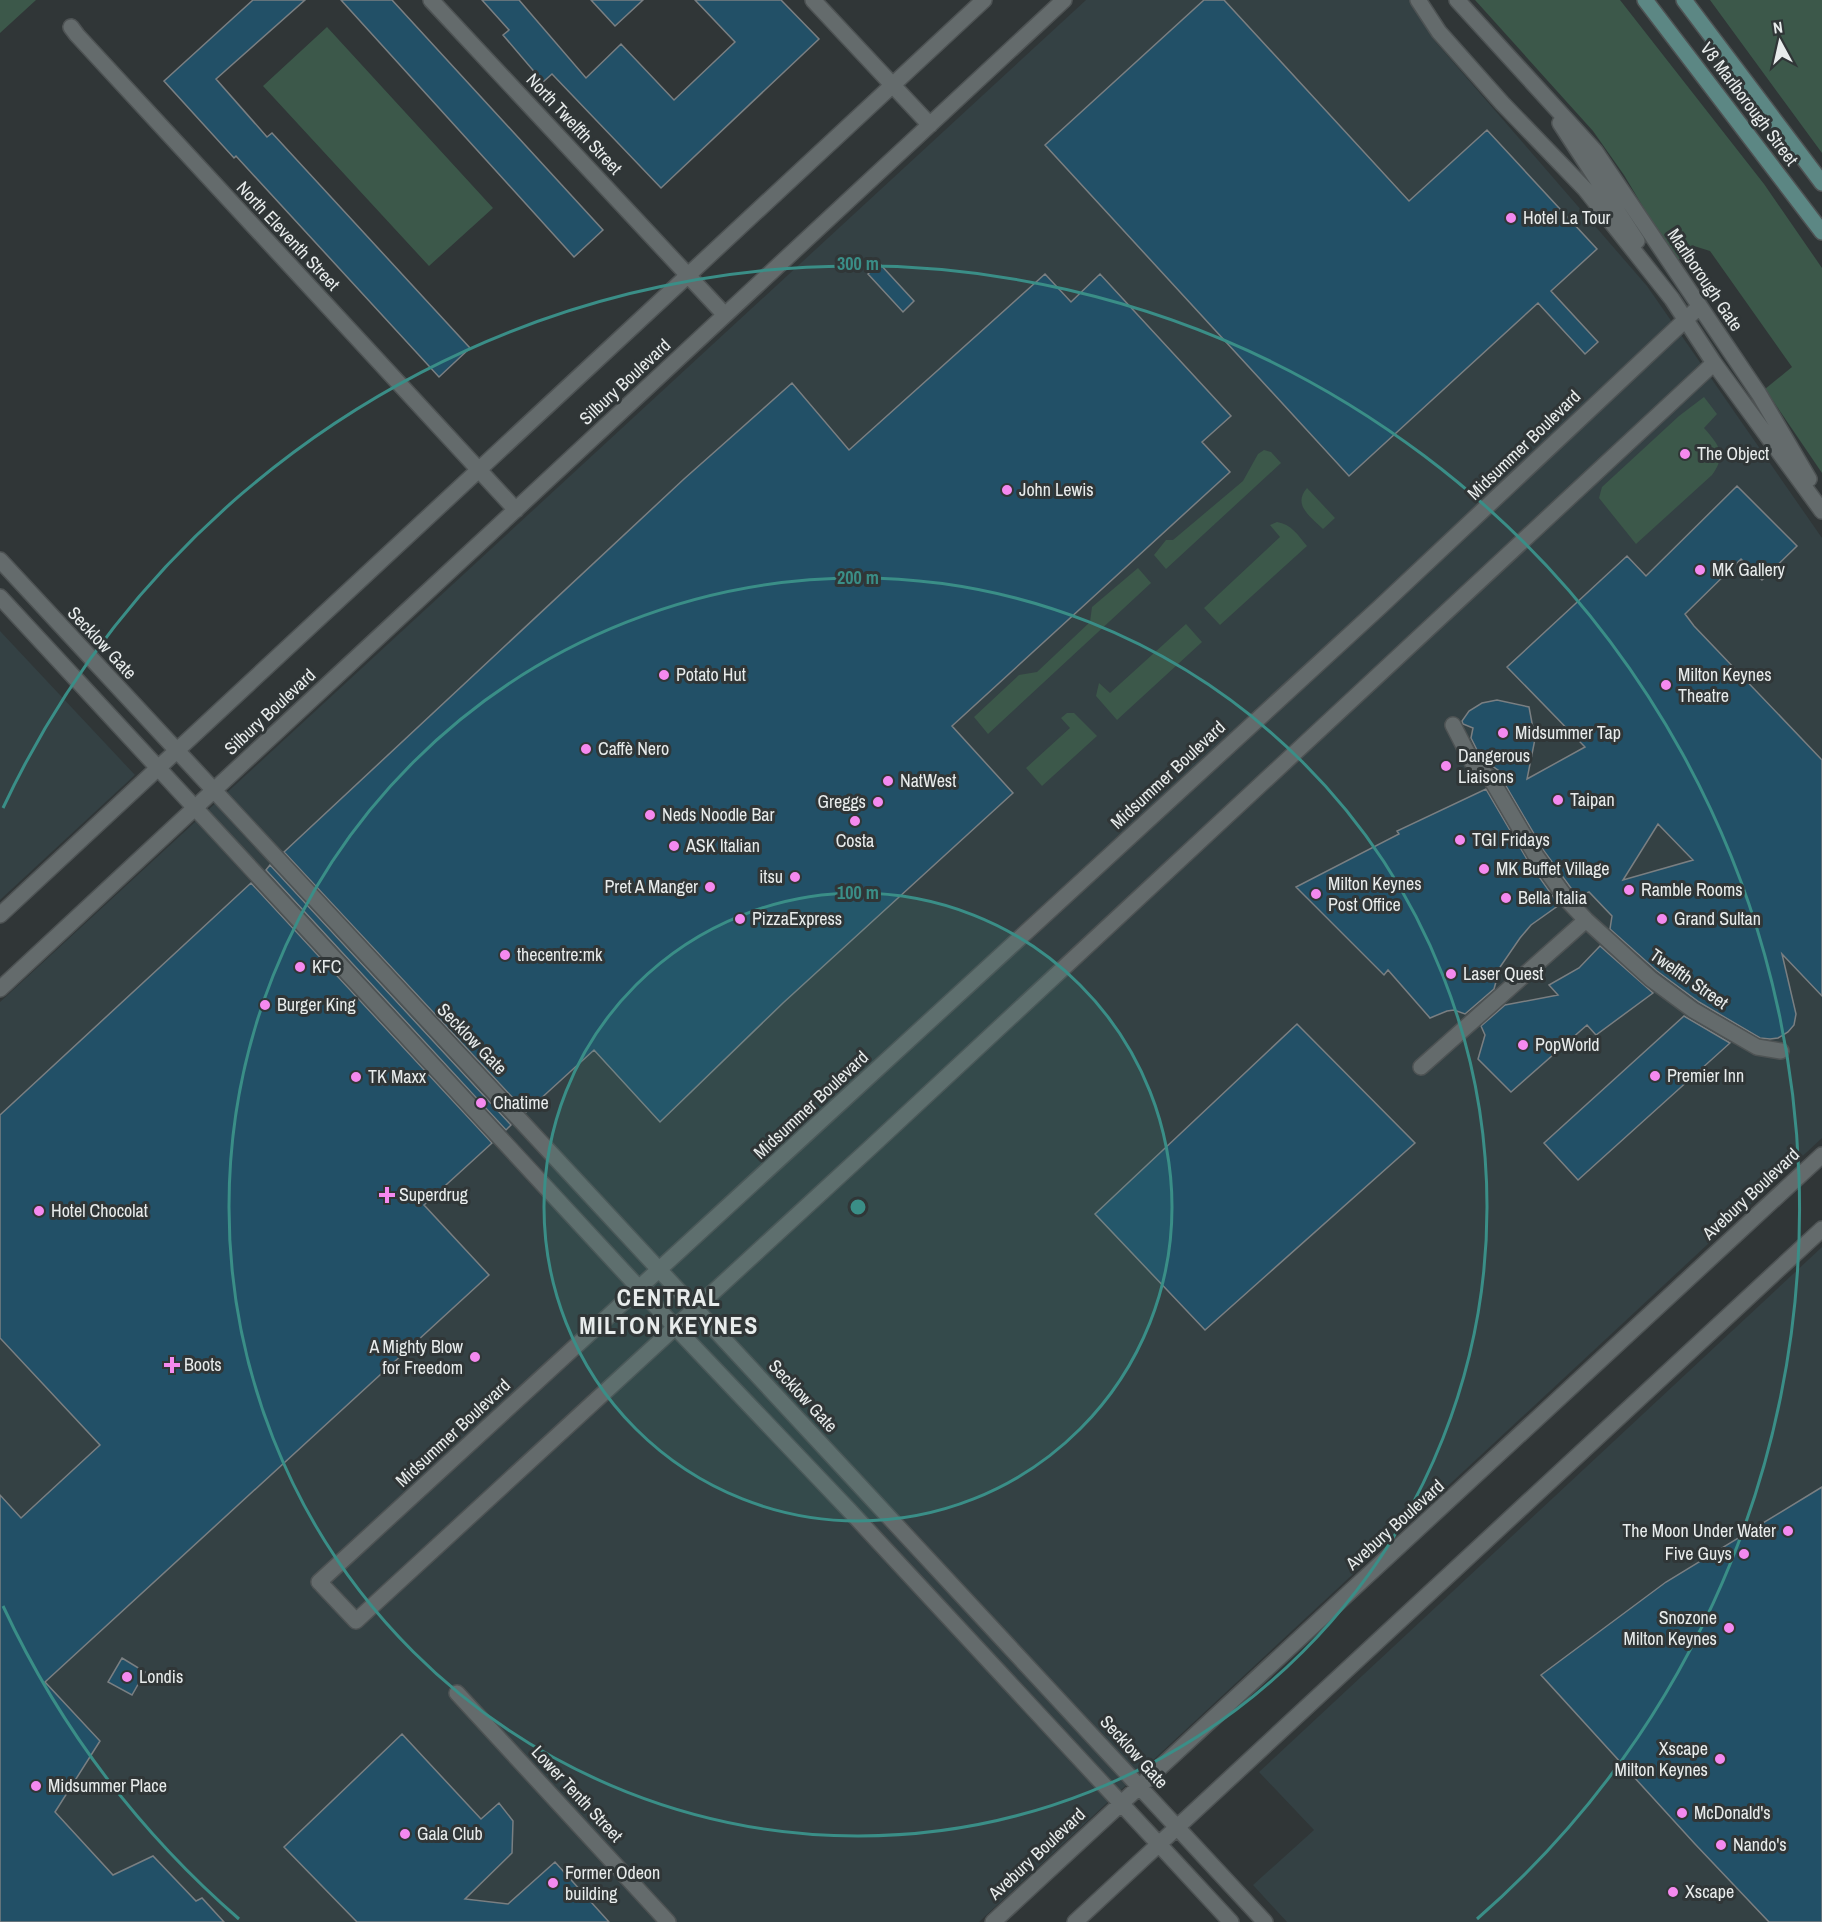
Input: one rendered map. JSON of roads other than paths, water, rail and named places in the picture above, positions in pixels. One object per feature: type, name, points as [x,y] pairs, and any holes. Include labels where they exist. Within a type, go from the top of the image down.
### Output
[{"type":"main road","name":"V8 Marlborough Street","points":[[1645,0],[1822,232]]},
{"type":"main road","name":"V8 Marlborough Street","points":[[1684,0],[1822,183]]},
{"type":"street","name":"North Twelfth Street","points":[[431,0],[726,315]]},
{"type":"street","points":[[813,0],[930,125]]},
{"type":"street","name":"Silbury Boulevard","points":[[157,769],[984,0]]},
{"type":"street","name":"Silbury Boulevard","points":[[194,808],[1064,0]]},
{"type":"street","name":"Marlborough Gate","points":[[1418,0],[1439,32],[1502,103],[1585,189],[1664,276],[1699,307],[1759,394],[1822,501]]},
{"type":"street","name":"Marlborough Gate","points":[[1457,0],[1595,151],[1664,276],[1672,299],[1714,363],[1822,511]]},
{"type":"street","name":"North Eleventh Street","points":[[71,27],[288,266],[516,510]]},
{"type":"street","name":"Midsummer Boulevard","points":[[675,1327],[356,1621],[319,1582],[1388,600],[1699,307]]},
{"type":"street","points":[[675,1327],[1714,363]]},
{"type":"street","name":"Secklow Gate","points":[[0,560],[1265,1922]]},
{"type":"street","points":[[0,597],[675,1327],[879,1542],[1120,1805],[1231,1922]]},
{"type":"street","name":"Twelfth Street","points":[[1453,725],[1473,764],[1491,779],[1536,856],[1569,902],[1586,920],[1651,979],[1693,1010],[1757,1047],[1781,1051]]},
{"type":"street","points":[[0,915],[157,769]]},
{"type":"street","points":[[0,989],[194,808]]},
{"type":"street","points":[[1421,1067],[1586,920]]},
{"type":"street","name":"Avebury Boulevard","points":[[993,1922],[1822,1155]]},
{"type":"street","points":[[1075,1922],[1822,1228]]},
{"type":"street","name":"Lower Tenth Street","points":[[457,1693],[668,1922]]},
{"type":"place","name":"Hotel La Tour","points":[[1511,218]]},
{"type":"place","name":"The Object","points":[[1685,454]]},
{"type":"place","name":"John Lewis","points":[[1007,490]]},
{"type":"place","name":"MK Gallery","points":[[1700,570]]},
{"type":"place","name":"Potato Hut","points":[[664,675]]},
{"type":"place","name":"Milton Keynes Theatre","points":[[1666,685]]},
{"type":"place","name":"Midsummer Tap","points":[[1503,733]]},
{"type":"place","name":"Caffè Nero","points":[[586,749]]},
{"type":"place","name":"Dangerous Liaisons","points":[[1446,766]]},
{"type":"place","name":"NatWest","points":[[888,781]]},
{"type":"place","name":"Taipan","points":[[1558,800]]},
{"type":"place","name":"Greggs","points":[[878,802]]},
{"type":"place","name":"Neds Noodle Bar","points":[[650,815]]},
{"type":"place","name":"Costa","points":[[855,821]]},
{"type":"place","name":"TGI Fridays","points":[[1460,840]]},
{"type":"place","name":"ASK Italian","points":[[674,846]]},
{"type":"place","name":"MK Buffet Village","points":[[1484,869]]},
{"type":"place","name":"itsu","points":[[795,877]]},
{"type":"place","name":"Pret A Manger","points":[[710,887]]},
{"type":"place","name":"Ramble Rooms","points":[[1629,890]]},
{"type":"place","name":"Milton Keynes Post Office","points":[[1316,894]]},
{"type":"place","name":"Bella Italia","points":[[1506,898]]},
{"type":"place","name":"PizzaExpress","points":[[740,919]]},
{"type":"place","name":"Grand Sultan","points":[[1662,919]]},
{"type":"place","name":"thecentre:mk","points":[[505,955]]},
{"type":"place","name":"KFC","points":[[300,967]]},
{"type":"place","name":"Laser Quest","points":[[1451,974]]},
{"type":"place","name":"Burger King","points":[[265,1005]]},
{"type":"place","name":"PopWorld","points":[[1523,1045]]},
{"type":"place","name":"Premier Inn","points":[[1655,1076]]},
{"type":"place","name":"TK Maxx","points":[[356,1077]]},
{"type":"place","name":"Chatime","points":[[481,1103]]},
{"type":"place","name":"Superdrug","points":[[387,1195]]},
{"type":"place","name":"Hotel Chocolat","points":[[39,1211]]},
{"type":"place","name":"A Mighty Blow for Freedom","points":[[475,1357]]},
{"type":"place","name":"Boots","points":[[172,1365]]},
{"type":"place","name":"The Moon Under Water","points":[[1788,1531]]},
{"type":"place","name":"Five Guys","points":[[1744,1554]]},
{"type":"place","name":"Snozone Milton Keynes","points":[[1729,1628]]},
{"type":"place","name":"Londis","points":[[127,1677]]},
{"type":"place","name":"Xscape Milton Keynes","points":[[1720,1759]]},
{"type":"place","name":"Midsummer Place","points":[[36,1786]]},
{"type":"place","name":"McDonald's","points":[[1682,1813]]},
{"type":"place","name":"Gala Club","points":[[405,1834]]},
{"type":"place","name":"Nando's","points":[[1721,1845]]},
{"type":"place","name":"Former Odeon building","points":[[553,1883]]},
{"type":"place","name":"Xscape","points":[[1673,1892]]},
{"type":"district","name":"CENTRAL MILTON KEYNES","points":[[669,1312]]}]
